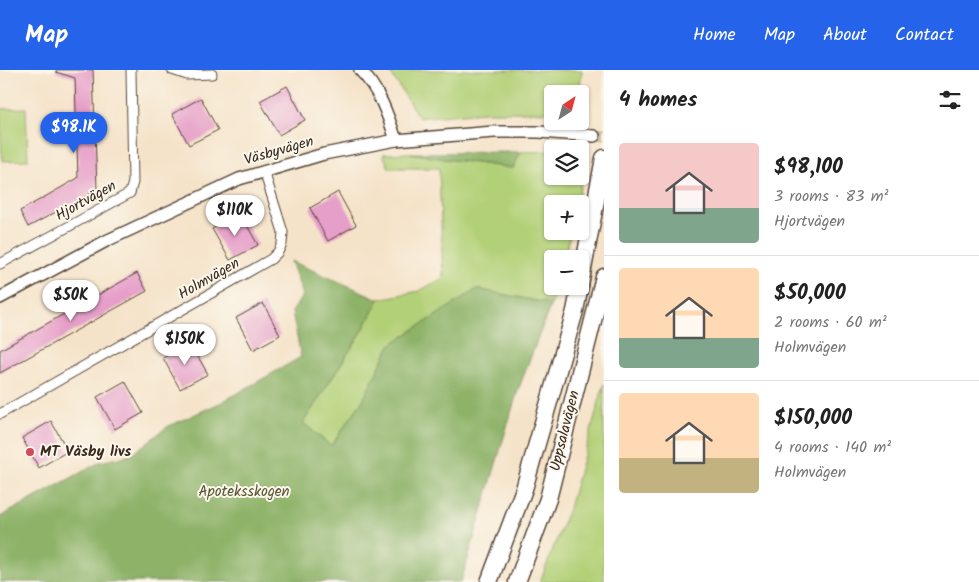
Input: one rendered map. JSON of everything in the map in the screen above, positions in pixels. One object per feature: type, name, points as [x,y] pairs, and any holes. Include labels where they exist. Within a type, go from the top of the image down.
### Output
[{"type":"highway","name":"Uppsalavägen","points":[[587,250],[604,158]]},
{"type":"highway","name":"Uppsalavägen","points":[[517,582],[548,499],[604,277]]},
{"type":"highway","name":"Uppsalavägen","points":[[489,582],[524,489],[578,295]]},
{"type":"street","name":"Hjortvägen","points":[[0,264],[130,193],[133,182],[131,70]]},
{"type":"street","points":[[172,70],[187,75],[212,74]]},
{"type":"street","points":[[360,70],[381,100],[396,140]]},
{"type":"street","name":"Väsbyvägen","points":[[0,298],[106,241],[239,179],[324,154],[396,140],[494,132],[539,132],[594,136]]},
{"type":"street","name":"Holmvägen","points":[[0,414],[271,260],[282,244],[283,232],[264,171]]},
{"type":"green space","points":[[388,70],[582,70],[580,85],[544,85],[544,112],[484,112],[419,118]]},
{"type":"green space","points":[[26,108],[28,160],[2,161],[0,109]]},
{"type":"green space","points":[[544,151],[544,185],[581,185],[579,195],[544,195],[544,240],[569,240],[566,250],[544,250],[544,295],[554,295],[551,304],[476,289],[363,400],[331,446],[303,423],[363,330],[379,299],[419,291],[443,278],[439,168],[389,168],[383,154],[410,153],[513,168],[521,152]]},
{"type":"green space","points":[[521,152],[513,168],[410,153]]},
{"type":"green space","name":"Apoteksskogen","points":[[291,261],[379,299],[363,330],[303,423],[331,446],[363,400],[390,345],[477,289],[551,304],[517,393],[461,582],[0,582],[0,517],[100,462],[131,455],[167,427],[222,402],[301,357],[292,312],[303,295]]},
{"type":"green space","points":[[604,384],[604,582],[540,582],[569,508]]},
{"type":"building","points":[[56,70],[93,70],[97,190],[28,227],[20,211],[78,178],[75,78],[56,72]]},
{"type":"building","points":[[287,86],[305,120],[279,135],[260,101]]},
{"type":"building","points":[[201,98],[218,130],[189,145],[172,114]]},
{"type":"building","points":[[338,192],[356,225],[328,241],[310,208]]},
{"type":"building","points":[[240,213],[258,245],[230,260],[212,229]]},
{"type":"building","points":[[137,273],[147,291],[0,373],[0,350]]},
{"type":"building","points":[[263,303],[280,335],[253,350],[236,318]]},
{"type":"building","points":[[190,343],[208,374],[180,389],[163,358]]},
{"type":"building","points":[[125,381],[143,413],[115,429],[97,397]]},
{"type":"building","points":[[51,421],[68,451],[39,468],[22,438]]},
{"type":"tunnel","points":[[594,136],[604,137]]},
{"type":"place","name":"MT Väsby livs","points":[[30,452]]}]
